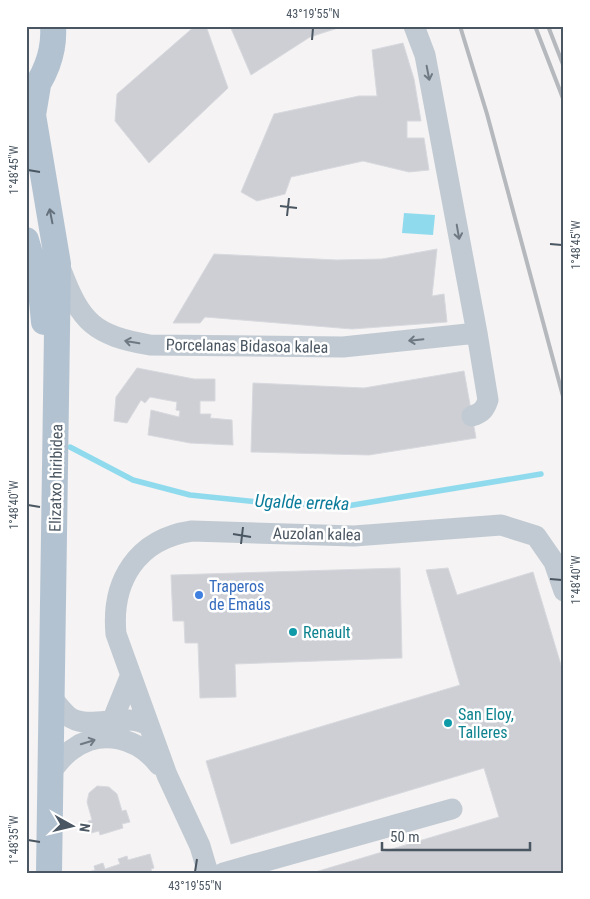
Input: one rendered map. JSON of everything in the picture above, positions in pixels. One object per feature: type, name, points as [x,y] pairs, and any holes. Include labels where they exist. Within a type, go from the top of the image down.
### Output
[{"type":"main road","name":"Elizatxo hiribidea","points":[[49,873],[58,264],[33,115],[32,92],[52,51],[53,26]]},
{"type":"main road","name":"Elizatxo hiribidea","points":[[26,240],[42,291],[48,368],[38,873]]},
{"type":"street","points":[[414,26],[425,55],[488,400],[486,407],[472,416]]},
{"type":"street","name":"Porcelanas Bidasoa kalea","points":[[58,264],[81,315],[98,330],[121,340],[150,345],[343,348],[476,333]]},
{"type":"street","name":"Auzolan kalea","points":[[208,873],[200,846],[167,775],[116,634],[114,618],[120,587],[126,574],[145,550],[175,534],[208,531],[354,536],[501,525],[536,536],[554,562],[564,591]]},
{"type":"street","points":[[113,719],[130,677]]},
{"type":"street","points":[[52,698],[69,717],[82,722],[113,719],[140,720],[148,725]]},
{"type":"street","name":"Auzolan kalea","points":[[51,771],[70,750],[80,744],[102,738],[144,737],[148,725]]},
{"type":"street","name":"Auzolan kalea","points":[[123,739],[141,747],[167,775]]},
{"type":"street","points":[[223,873],[452,809]]},
{"type":"water","points":[[404,213],[435,215],[433,235],[402,233]]},
{"type":"building","points":[[195,26],[206,26],[228,88],[149,163],[115,121],[117,94]]},
{"type":"building","points":[[230,26],[344,26],[310,37],[251,75]]},
{"type":"building","points":[[403,43],[414,79],[421,121],[407,121],[407,138],[424,138],[429,170],[409,172],[363,161],[291,177],[285,194],[257,201],[241,192],[274,114],[359,96],[377,96],[372,50]]},
{"type":"building","points":[[437,249],[432,296],[444,294],[447,322],[352,329],[205,317],[200,323],[173,323],[214,254],[337,260],[382,259]]},
{"type":"building","points":[[137,368],[194,379],[215,379],[215,401],[200,401],[200,414],[211,414],[210,418],[232,420],[233,445],[190,443],[148,435],[151,410],[179,417],[180,411],[176,410],[177,402],[150,397],[145,403],[141,400],[127,423],[114,421],[116,397]]},
{"type":"building","points":[[464,371],[476,438],[369,455],[251,452],[253,383],[364,388]]},
{"type":"building","name":"Renault","points":[[400,568],[402,658],[235,664],[236,697],[200,698],[198,643],[185,643],[184,621],[173,621],[171,575]]},
{"type":"building","name":"San Eloy, Talleres","points":[[448,568],[457,595],[533,572],[564,675],[564,873],[312,873],[499,817],[484,768],[231,844],[206,761],[460,685],[426,570]]},
{"type":"building","points":[[97,786],[109,787],[117,794],[122,811],[126,810],[130,822],[122,824],[123,828],[100,835],[99,831],[91,833],[88,821],[92,820],[87,802],[89,793]]},
{"type":"building","points":[[150,854],[154,868],[151,869],[152,873],[85,873],[95,870],[94,866],[103,863],[105,869],[120,864],[118,859],[127,856],[128,860]]},
{"type":"waterway","name":"Ugalde erreka","points":[[70,447],[133,480],[190,495],[259,502],[347,506],[541,474]]},
{"type":"railway","points":[[460,26],[487,114],[564,400]]},
{"type":"railway","points":[[535,26],[564,101]]},
{"type":"railway","points":[[548,26],[564,67]]},
{"type":"place","name":"Traperos de Emaús","points":[[199,595]]},
{"type":"place","name":"Renault","points":[[293,632]]},
{"type":"place","name":"San Eloy, Talleres","points":[[448,723]]}]
